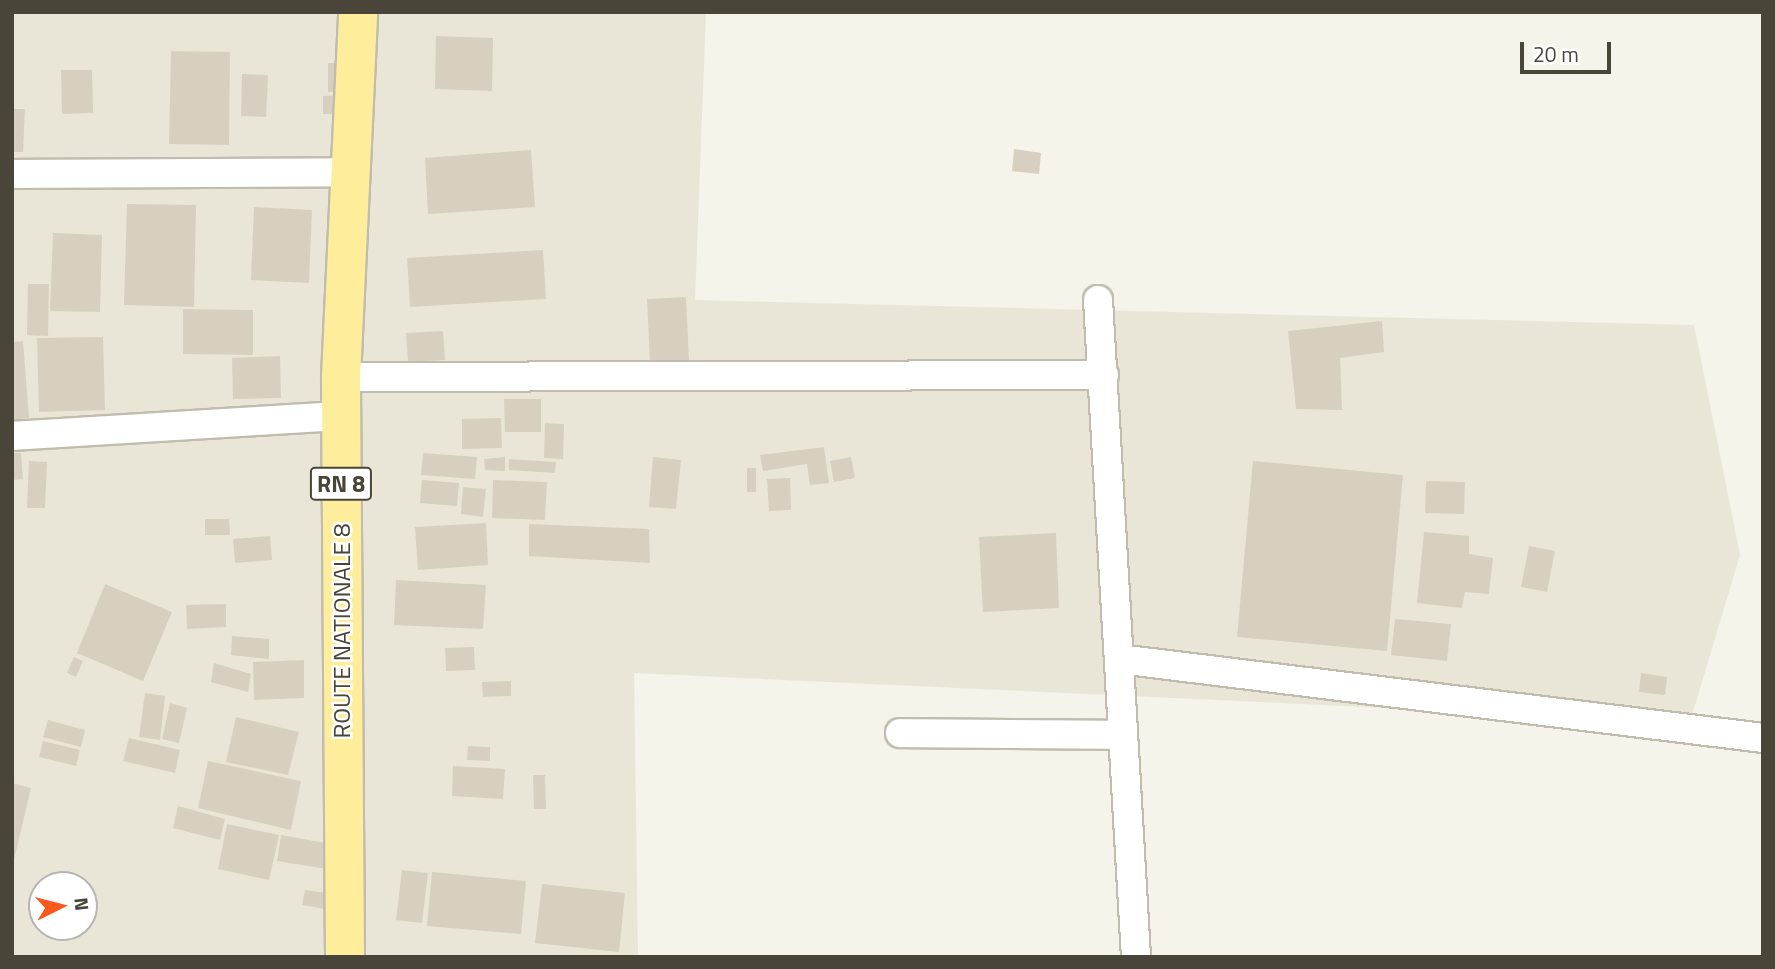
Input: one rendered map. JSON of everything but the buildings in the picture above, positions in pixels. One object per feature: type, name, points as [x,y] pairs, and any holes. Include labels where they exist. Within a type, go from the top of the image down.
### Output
[{"type":"main road","name":"ROUTE NATIONALE 8","points":[[345,957],[341,377],[358,12]]},
{"type":"street","points":[[12,174],[350,173]]},
{"type":"street","points":[[1098,300],[1136,957]]},
{"type":"street","points":[[341,377],[1104,375]]},
{"type":"street","points":[[12,436],[341,416]]},
{"type":"street","points":[[1119,659],[1763,738]]},
{"type":"street","points":[[900,733],[1123,735]]},
{"type":"shaded area","points":[[12,12],[706,12],[695,300],[1694,325],[1740,555],[1690,722],[634,673],[638,957],[12,957]]}]
